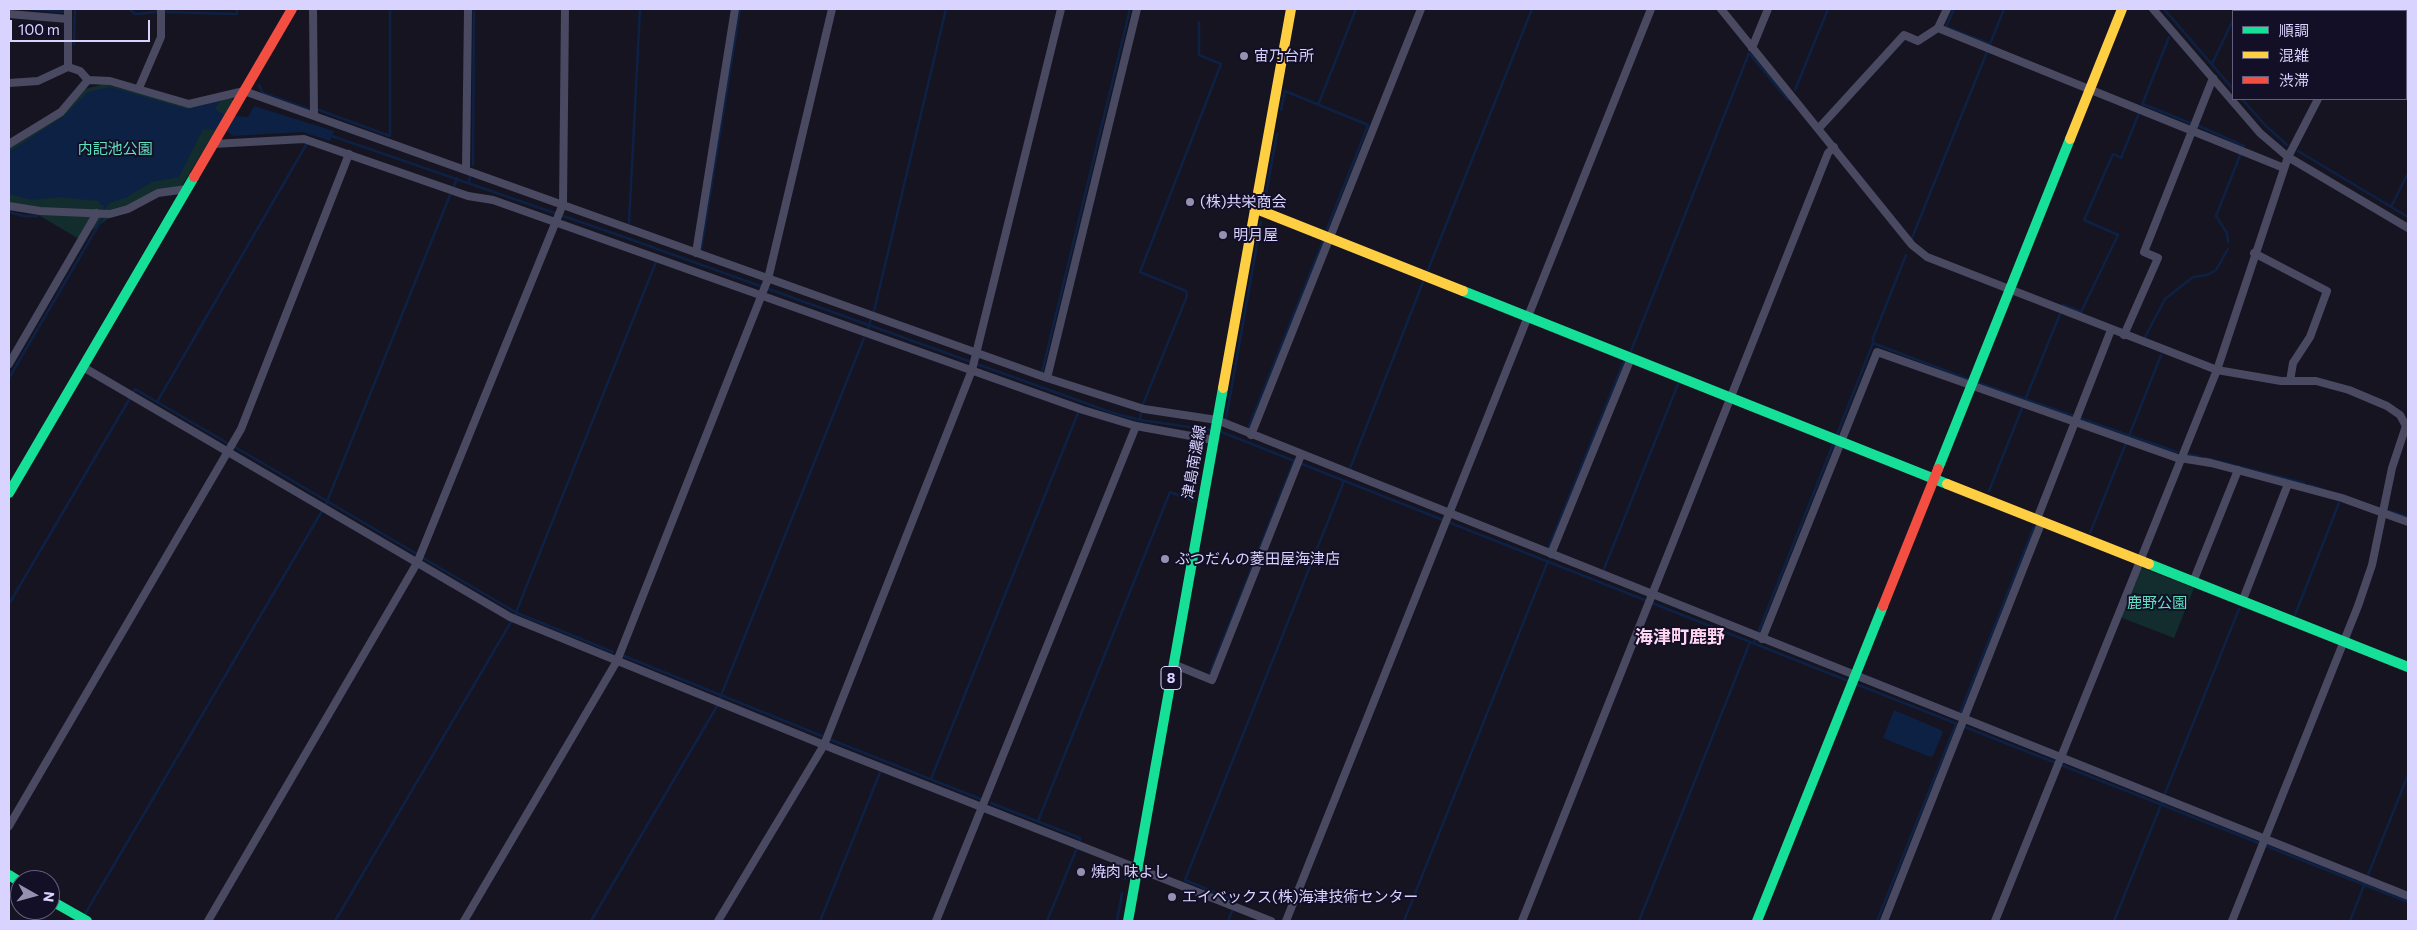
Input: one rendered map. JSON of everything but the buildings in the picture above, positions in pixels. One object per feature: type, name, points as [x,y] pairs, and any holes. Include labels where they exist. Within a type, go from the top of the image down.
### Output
[{"type":"street","points":[[68,9],[68,67]]},
{"type":"street","points":[[139,88],[161,37],[161,9]]},
{"type":"street","points":[[9,493],[292,9]]},
{"type":"street","points":[[314,9],[314,116]]},
{"type":"street","points":[[466,170],[468,9]]},
{"type":"street","points":[[208,921],[418,563],[562,206],[565,9]]},
{"type":"street","points":[[696,253],[735,9]]},
{"type":"street","points":[[464,921],[617,661],[768,280],[832,9]]},
{"type":"street","points":[[718,921],[824,745],[978,355],[1061,9]]},
{"type":"street","points":[[1048,378],[1137,9]]},
{"type":"street","name":"津島南濃線","points":[[1128,921],[1291,9]]},
{"type":"street","points":[[1251,435],[1421,9]]},
{"type":"street","points":[[1286,921],[1651,9]]},
{"type":"street","points":[[1721,9],[1912,245],[1927,257],[2217,370],[2244,376],[2290,381],[2316,381],[2349,390],[2387,406],[2400,415],[2407,426],[2392,468],[2372,565],[2344,641],[2232,921]]},
{"type":"street","points":[[1752,48],[1768,9]]},
{"type":"street","points":[[1819,128],[1904,35],[1918,41],[1938,28],[1947,9]]},
{"type":"street","points":[[1757,921],[2122,9]]},
{"type":"street","points":[[2153,9],[2260,133],[2288,157],[2408,228]]},
{"type":"street","points":[[9,14],[68,19]]},
{"type":"street","points":[[1938,28],[2284,168]]},
{"type":"street","points":[[9,83],[38,81],[68,67],[80,72],[88,80],[110,81],[189,104],[244,91],[978,355],[1144,409],[1216,422],[1251,435],[1550,554],[1651,600],[1759,637],[1853,680],[2264,843],[2408,896]]},
{"type":"street","points":[[2124,335],[2158,258],[2144,252],[2213,78]]},
{"type":"street","points":[[9,144],[61,112],[88,80]]},
{"type":"street","points":[[1995,921],[2217,370],[2254,253],[2288,157],[2317,100]]},
{"type":"street","points":[[213,144],[304,139],[468,196],[493,200],[556,221],[1136,426],[1213,438]]},
{"type":"street","points":[[1522,921],[1828,153],[1834,147]]},
{"type":"street","points":[[9,826],[241,429],[349,154]]},
{"type":"street","points":[[9,206],[40,211],[110,214],[128,209],[158,193],[187,189]]},
{"type":"street","points":[[1254,208],[2408,667]]},
{"type":"street","points":[[9,364],[97,213]]},
{"type":"street","points":[[2254,253],[2327,291],[2310,337],[2293,363],[2290,381]]},
{"type":"street","points":[[1884,921],[2111,330]]},
{"type":"street","points":[[1759,637],[1838,440],[1877,352],[1973,382],[2180,458],[2238,470],[2342,498],[2408,522]]},
{"type":"street","points":[[1550,554],[1631,358]]},
{"type":"street","points":[[82,367],[510,617],[824,745],[1271,921]]},
{"type":"street","points":[[936,921],[1136,426]]},
{"type":"street","points":[[1173,664],[1212,680],[1300,456]]},
{"type":"street","points":[[2193,582],[2238,470]]},
{"type":"street","points":[[2242,602],[2288,484]]},
{"type":"street","points":[[60,906],[87,921]]},
{"type":"green space","name":"内記池公園","points":[[104,84],[189,106],[231,97],[233,101],[177,194],[160,196],[111,217],[79,239],[23,206],[9,202],[9,148],[25,139],[85,89]]},
{"type":"green space","name":"鹿野公園","points":[[2140,567],[2194,588],[2174,638],[2120,617]]},
{"type":"water","name":"内記池公園","points":[[110,87],[187,109],[221,100],[215,109],[225,115],[248,117],[254,106],[334,131],[330,141],[303,132],[233,136],[227,131],[203,129],[179,177],[152,182],[125,198],[109,203],[108,206],[101,205],[99,201],[57,197],[32,200],[9,194],[9,152],[64,116],[88,92]]},
{"type":"water","points":[[1894,710],[1943,732],[1933,756],[1930,757],[1883,738]]},
{"type":"waterway","points":[[31,9],[64,12]]},
{"type":"waterway","points":[[74,44],[75,9]]},
{"type":"waterway","points":[[129,9],[135,14],[157,12]]},
{"type":"waterway","points":[[165,12],[237,14],[237,9]]},
{"type":"waterway","points":[[319,110],[390,136],[390,9]]},
{"type":"waterway","points":[[473,165],[474,9]]},
{"type":"waterway","points":[[629,223],[640,9]]},
{"type":"waterway","points":[[701,250],[740,9]]},
{"type":"waterway","points":[[874,311],[946,9]]},
{"type":"waterway","points":[[1042,372],[1130,9]]},
{"type":"waterway","points":[[1318,105],[1356,9]]},
{"type":"waterway","points":[[1428,270],[1532,9]]},
{"type":"waterway","points":[[1795,90],[1828,9]]},
{"type":"waterway","points":[[1954,9],[1946,27],[1990,44],[2004,9]]},
{"type":"waterway","points":[[2164,9],[2232,88]]},
{"type":"waterway","points":[[1143,404],[1187,296],[1186,291],[1140,272],[1221,64],[1199,55],[1199,22]]},
{"type":"waterway","points":[[2212,64],[2232,22]]},
{"type":"waterway","points":[[2142,105],[2169,37]]},
{"type":"waterway","points":[[1912,238],[1987,52]]},
{"type":"waterway","points":[[1631,351],[1749,53],[1788,100]]},
{"type":"waterway","points":[[259,85],[263,93],[308,109]]},
{"type":"waterway","points":[[1281,110],[1285,91],[1368,125],[1327,229]]},
{"type":"waterway","points":[[2243,100],[2265,125],[2287,145]]},
{"type":"waterway","points":[[2143,104],[2190,123]]},
{"type":"waterway","points":[[2062,307],[2063,305],[2081,312],[2118,235],[2084,220],[2113,154],[2121,158],[2139,113]]},
{"type":"waterway","points":[[2199,126],[2244,146]]},
{"type":"waterway","points":[[1266,194],[1277,134]]},
{"type":"waterway","points":[[329,135],[624,237],[1113,413],[1140,420],[1211,430]]},
{"type":"waterway","points":[[157,402],[306,145]]},
{"type":"waterway","points":[[2298,151],[2408,217]]},
{"type":"waterway","points":[[2228,242],[2227,233],[2216,216],[2241,153]]},
{"type":"waterway","points":[[2391,207],[2408,173]]},
{"type":"waterway","points":[[469,182],[470,177]]},
{"type":"waterway","points":[[454,186],[457,178]]},
{"type":"waterway","points":[[326,504],[450,195]]},
{"type":"waterway","points":[[9,378],[102,219],[106,202]]},
{"type":"waterway","points":[[9,212],[24,216],[37,216]]},
{"type":"waterway","points":[[1226,419],[1261,222]]},
{"type":"waterway","points":[[1248,429],[1323,241]]},
{"type":"waterway","points":[[2144,339],[2165,299],[2193,277],[2207,275],[2216,270],[2228,249]]},
{"type":"waterway","points":[[1873,343],[1873,338],[1906,255]]},
{"type":"waterway","points":[[515,615],[656,262]]},
{"type":"waterway","points":[[1349,471],[1423,282]]},
{"type":"waterway","points":[[2025,400],[2060,314]]},
{"type":"waterway","points":[[868,329],[871,319]]},
{"type":"waterway","points":[[720,698],[864,338]]},
{"type":"waterway","points":[[1836,437],[1873,343],[1970,380]]},
{"type":"waterway","points":[[2129,436],[2161,355]]},
{"type":"waterway","points":[[1548,549],[1624,361]]},
{"type":"waterway","points":[[1976,382],[2177,452]]},
{"type":"waterway","points":[[1604,569],[1678,384]]},
{"type":"waterway","points":[[134,391],[135,389],[229,444]]},
{"type":"waterway","points":[[9,604],[130,398]]},
{"type":"waterway","points":[[1989,491],[2022,408]]},
{"type":"waterway","points":[[931,779],[1078,413]]},
{"type":"waterway","points":[[1140,420],[1141,413]]},
{"type":"waterway","points":[[1219,431],[1851,682]]},
{"type":"waterway","points":[[1754,643],[1834,442]]},
{"type":"waterway","points":[[2090,533],[2126,443]]},
{"type":"waterway","points":[[235,447],[417,554]]},
{"type":"waterway","points":[[2187,454],[2198,456]]},
{"type":"waterway","points":[[2205,458],[2304,483]]},
{"type":"waterway","points":[[1210,673],[1294,461]]},
{"type":"waterway","points":[[1236,901],[1185,880],[1344,481]]},
{"type":"waterway","points":[[2309,485],[2325,490]]},
{"type":"waterway","points":[[1038,821],[1170,492],[1193,501]]},
{"type":"waterway","points":[[2295,615],[2339,503]]},
{"type":"waterway","points":[[85,914],[322,511]]},
{"type":"waterway","points":[[2389,511],[2408,517]]},
{"type":"waterway","points":[[1960,713],[2034,527]]},
{"type":"waterway","points":[[423,558],[517,613],[613,652]]},
{"type":"waterway","points":[[1404,921],[1548,561]]},
{"type":"waterway","points":[[2164,796],[2239,609]]},
{"type":"waterway","points":[[335,921],[511,622]]},
{"type":"waterway","points":[[1639,921],[1750,642]]},
{"type":"waterway","points":[[624,656],[822,736]]},
{"type":"waterway","points":[[1856,684],[2408,902]]},
{"type":"waterway","points":[[591,921],[717,706]]},
{"type":"waterway","points":[[1877,921],[1956,724]]},
{"type":"waterway","points":[[829,739],[983,800]]},
{"type":"waterway","points":[[820,921],[881,770]]},
{"type":"waterway","points":[[2368,875],[2408,775]]},
{"type":"waterway","points":[[2114,921],[2163,800]]},
{"type":"waterway","points":[[991,803],[1080,838],[1080,840]]},
{"type":"waterway","points":[[1047,921],[1077,848]]},
{"type":"waterway","points":[[1125,879],[1126,870]]},
{"type":"waterway","points":[[2350,921],[2365,883]]},
{"type":"waterway","points":[[1117,921],[1122,893]]},
{"type":"waterway","points":[[1228,921],[1233,909]]},
{"type":"traffic: fast","points":[[1938,469],[2070,139]]},
{"type":"traffic: fast","points":[[9,493],[194,177]]},
{"type":"traffic: fast","points":[[1463,291],[1947,484]]},
{"type":"traffic: fast","points":[[1128,921],[1223,388]]},
{"type":"traffic: fast","points":[[2149,564],[2408,667]]},
{"type":"traffic: fast","points":[[1757,921],[1883,606]]},
{"type":"traffic: fast","points":[[60,906],[87,921]]},
{"type":"traffic: slow","points":[[1223,388],[1291,9]]},
{"type":"traffic: slow","points":[[2070,139],[2122,9]]},
{"type":"traffic: slow","points":[[1254,208],[1463,291]]},
{"type":"traffic: slow","points":[[1947,484],[2149,564]]},
{"type":"traffic: jam","points":[[194,177],[292,9]]},
{"type":"traffic: jam","points":[[1883,606],[1938,469]]},
{"type":"place","name":"宙乃台所","points":[[1244,56]]},
{"type":"place","name":"(株)共栄商会","points":[[1190,202]]},
{"type":"place","name":"明月屋","points":[[1223,235]]},
{"type":"place","name":"ぶつだんの菱田屋海津店","points":[[1165,559]]},
{"type":"place","name":"焼肉 味よし","points":[[1081,872]]},
{"type":"place","name":"エイベックス(株)海津技術センター","points":[[1172,897]]},
{"type":"district","name":"海津町鹿野","points":[[1680,637]]}]
